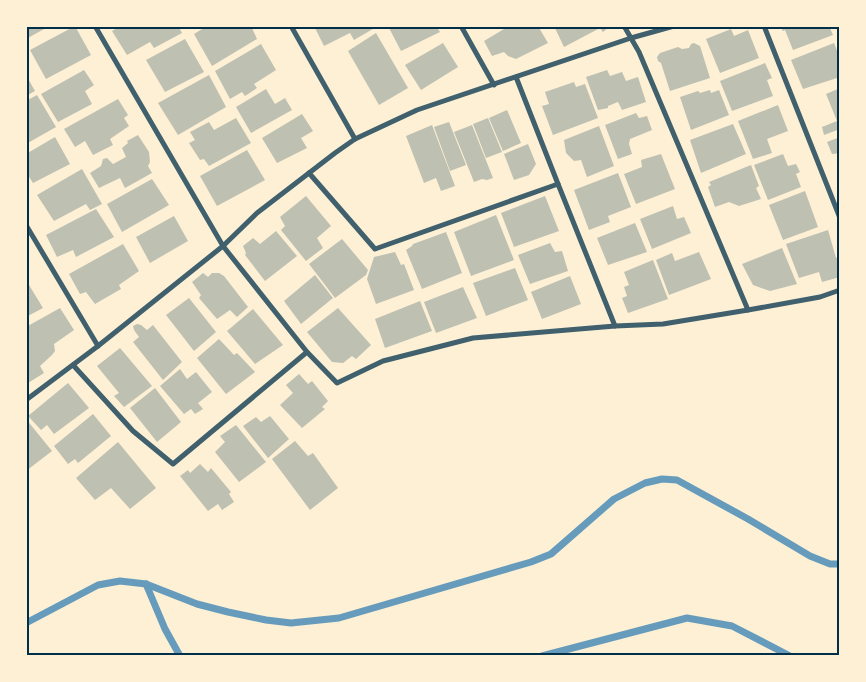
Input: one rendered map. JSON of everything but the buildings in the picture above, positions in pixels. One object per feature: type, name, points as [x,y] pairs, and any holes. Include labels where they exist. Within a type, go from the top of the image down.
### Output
[{"type":"street","points":[[95,26],[223,246],[307,352],[337,383],[383,361],[473,338],[615,326],[663,324],[820,297],[840,290]]},
{"type":"street","points":[[291,26],[355,139]]},
{"type":"street","points":[[461,26],[494,85]]},
{"type":"street","points":[[624,26],[639,52],[748,310]]},
{"type":"street","points":[[26,400],[98,346],[223,246],[257,213],[355,139],[417,110],[630,38],[674,26]]},
{"type":"street","points":[[764,26],[840,218]]},
{"type":"street","points":[[516,77],[615,326]]},
{"type":"street","points":[[309,173],[375,249],[558,184]]},
{"type":"street","points":[[26,225],[98,346]]},
{"type":"street","points":[[73,365],[133,431],[173,464],[307,352]]},
{"type":"waterway","points":[[26,623],[98,585],[120,581],[146,584],[197,604],[266,620],[291,623],[339,618],[531,562],[551,554],[614,499],[645,483],[662,479],[677,480],[810,556],[830,564],[840,564]]},
{"type":"waterway","points":[[146,584],[165,629],[180,656]]},
{"type":"waterway","points":[[542,656],[687,618],[732,626],[790,656]]}]
